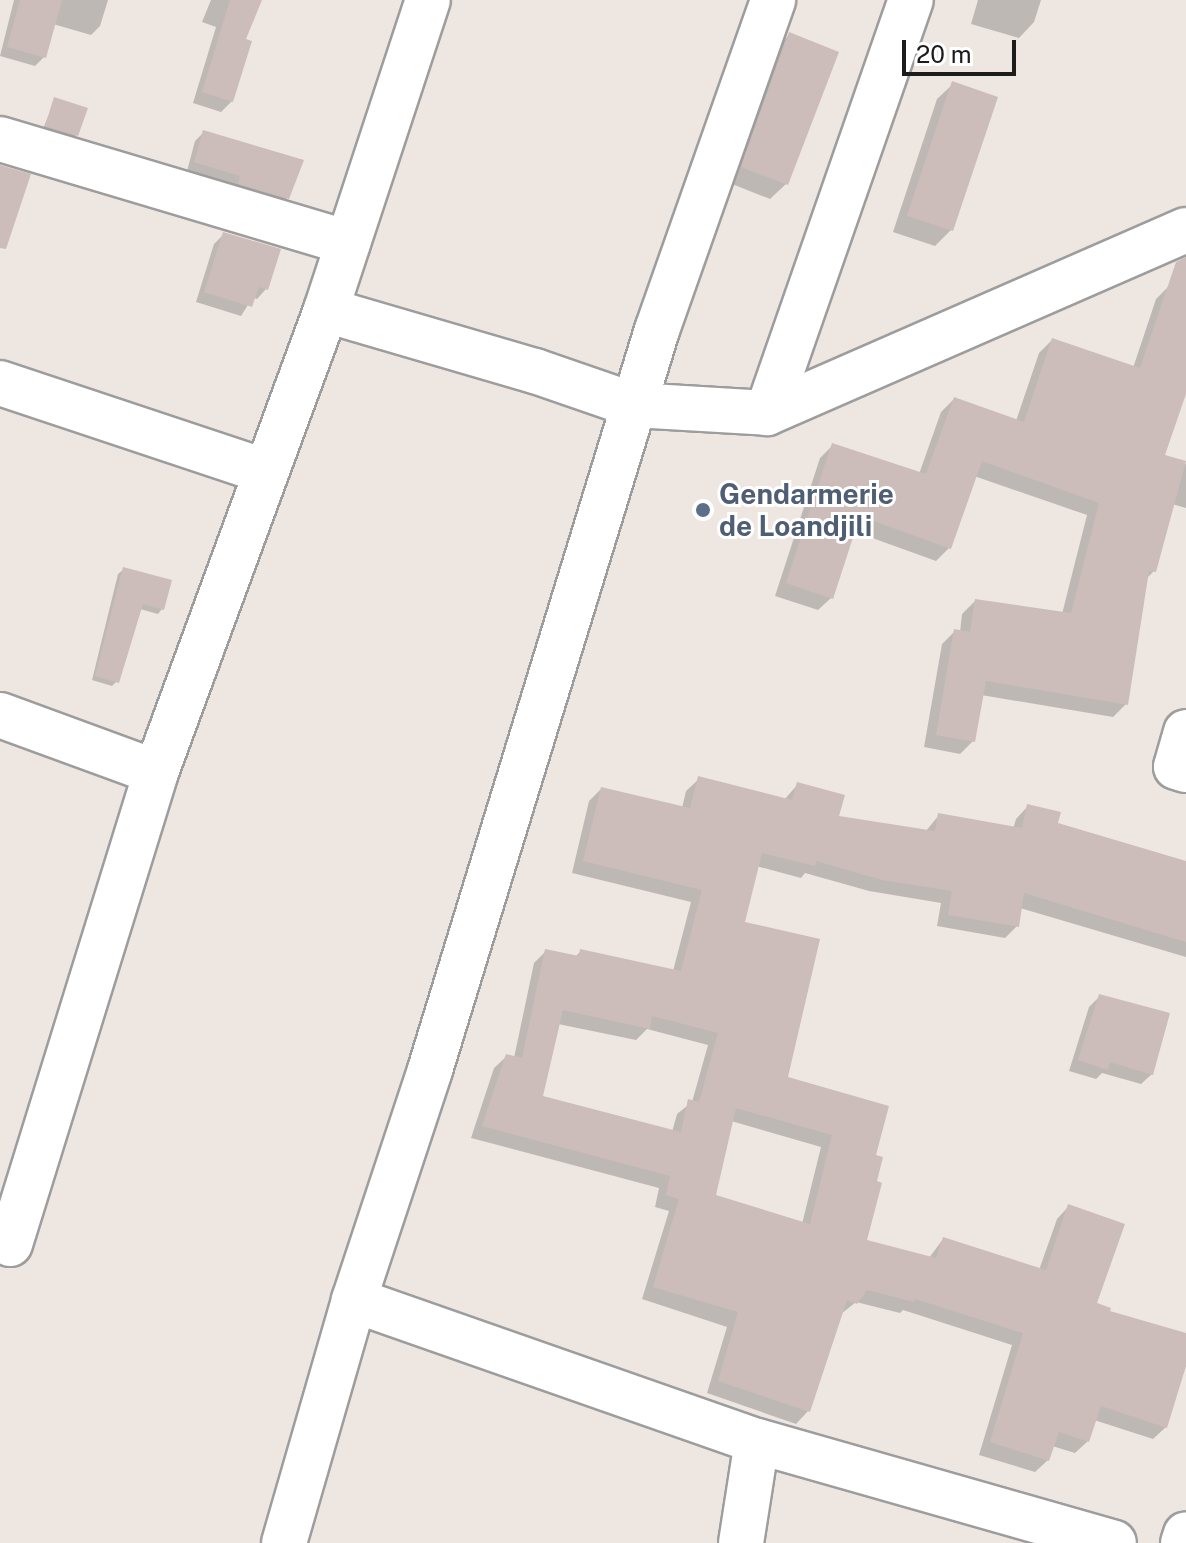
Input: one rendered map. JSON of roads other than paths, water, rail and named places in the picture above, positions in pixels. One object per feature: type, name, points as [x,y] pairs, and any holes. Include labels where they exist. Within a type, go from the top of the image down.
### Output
[{"type":"street","points":[[10,1244],[156,772],[326,310],[428,0]]},
{"type":"street","points":[[284,1543],[354,1300],[430,1070],[634,405],[773,0]]},
{"type":"street","points":[[767,413],[911,0]]},
{"type":"street","points":[[0,139],[348,243]]},
{"type":"street","points":[[326,310],[535,371],[634,405],[767,413],[1186,230]]},
{"type":"street","points":[[0,383],[265,471]]},
{"type":"street","points":[[0,715],[156,772]]},
{"type":"street","points":[[1186,732],[1176,767],[1186,770]]},
{"type":"street","points":[[354,1300],[757,1441],[1114,1543]]},
{"type":"street","points":[[741,1543],[757,1441]]},
{"type":"street","points":[[1183,1543],[1186,1534]]},
{"type":"place","name":"Gendarmerie de Loandjili","points":[[703,510]]}]
